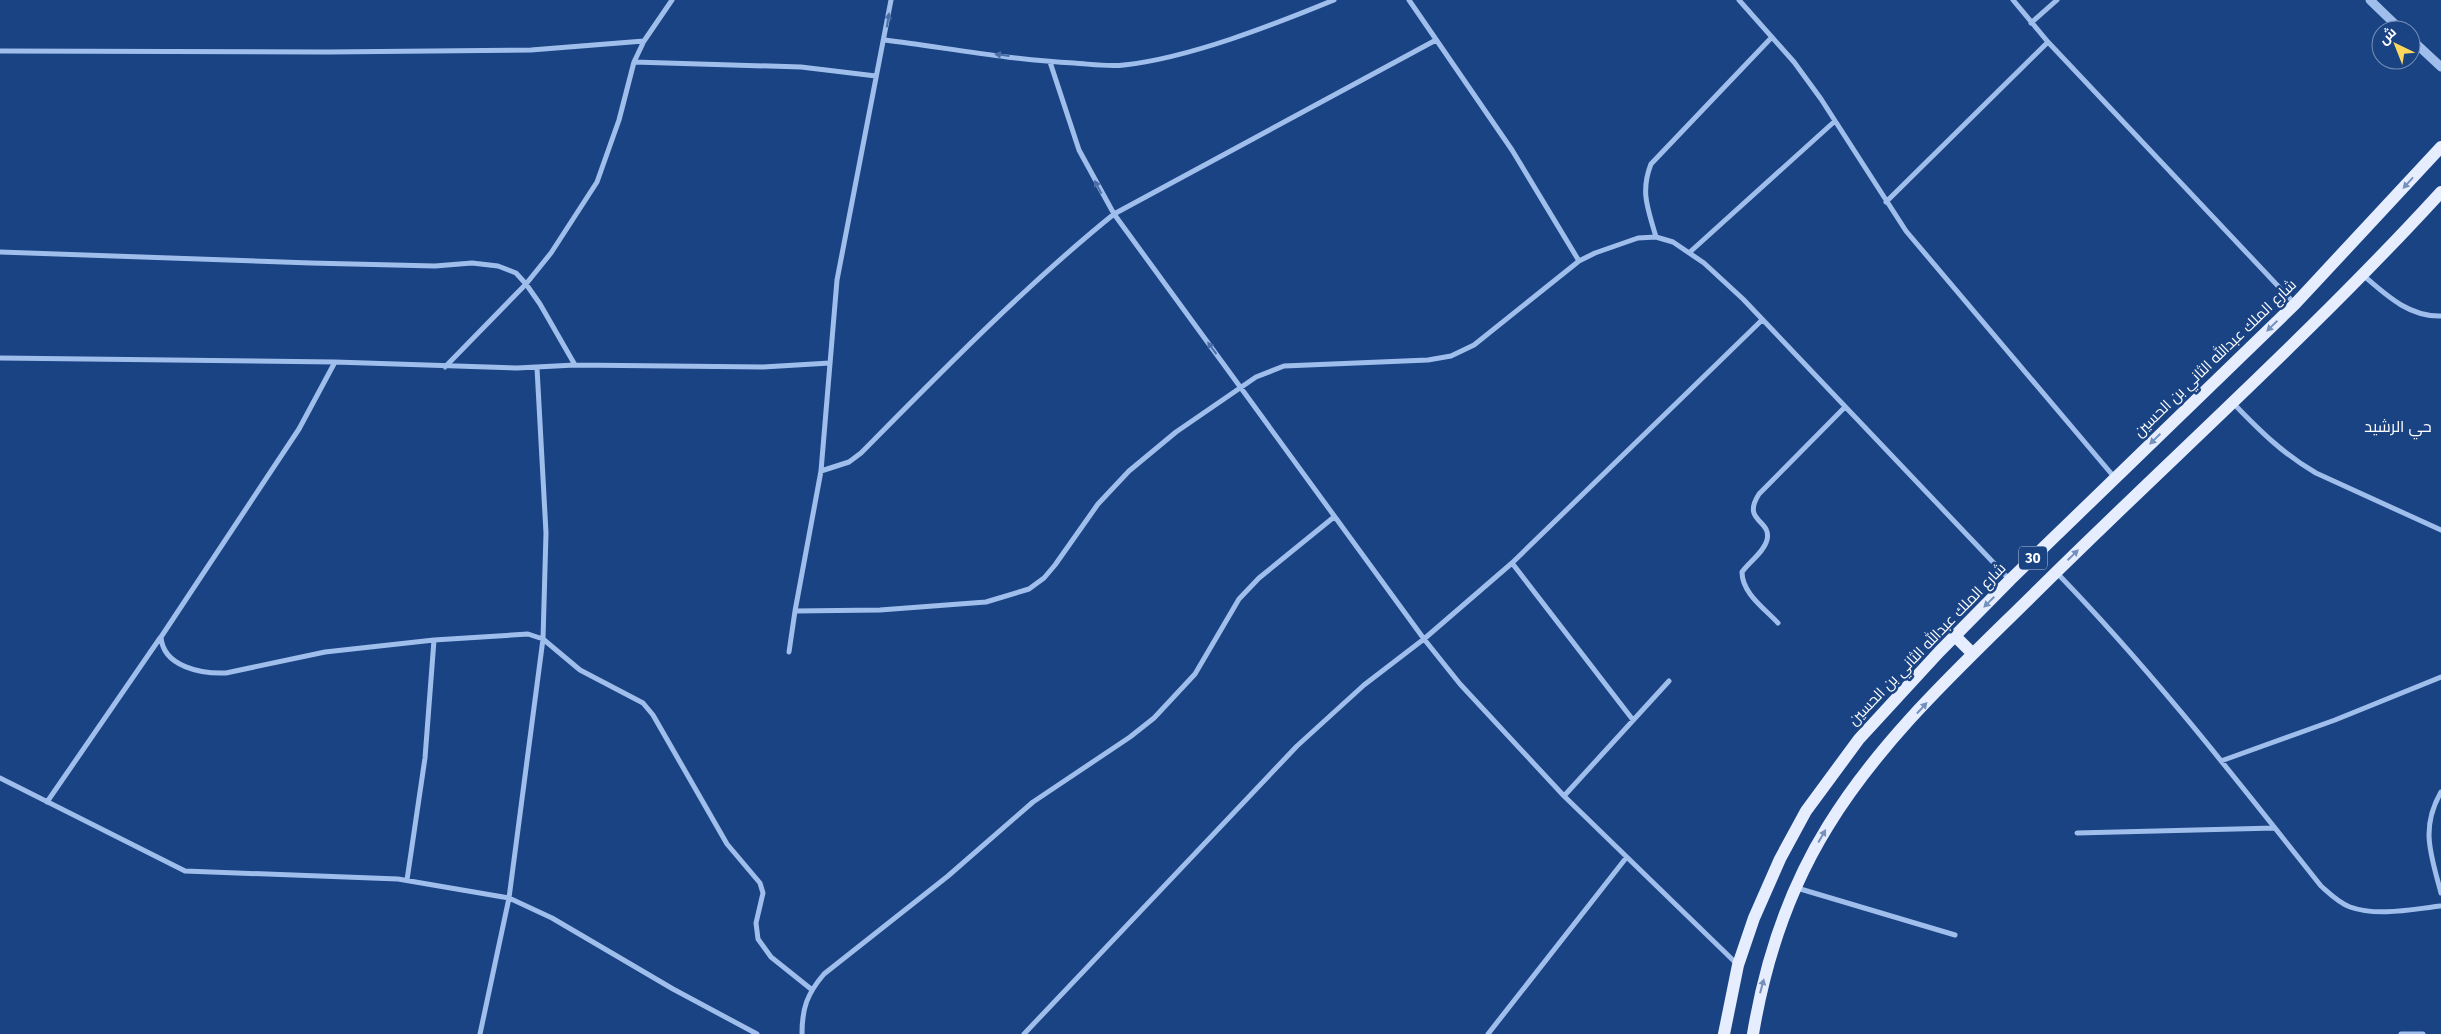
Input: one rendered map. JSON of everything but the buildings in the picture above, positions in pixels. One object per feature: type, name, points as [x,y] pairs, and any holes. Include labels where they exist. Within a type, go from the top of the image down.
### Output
[{"type":"main road","name":"شارع الملك عبدالله الثاني بن الحسين","points":[[1724,1034],[1738,965],[1754,918],[1780,859],[1806,811],[1860,738],[2010,580],[2295,304],[2441,147]]},
{"type":"main road","name":"30","points":[[1754,1034],[1769,958],[1796,888],[1827,827],[1857,784],[1918,711],[1973,654],[2364,276],[2441,192]]},
{"type":"main road","points":[[1955,636],[1973,654]]},
{"type":"street","points":[[445,368],[526,284],[551,253],[597,182],[618,120],[634,62],[644,41],[672,0]]},
{"type":"street","points":[[789,652],[821,471],[837,280],[876,76],[885,40],[891,0]]},
{"type":"street","points":[[885,40],[1050,62],[1122,65],[1166,57],[1242,34],[1334,0]]},
{"type":"street","points":[[1409,0],[1512,150],[1578,261]]},
{"type":"street","points":[[1739,0],[1807,79],[1906,231],[2116,478]]},
{"type":"street","points":[[2013,0],[2048,42],[2295,304]]},
{"type":"street","points":[[2032,22],[2057,0]]},
{"type":"street","points":[[2370,0],[2391,20]]},
{"type":"street","points":[[1656,237],[1644,195],[1645,179],[1652,164],[1772,37]]},
{"type":"street","points":[[821,471],[849,462],[861,453],[963,352],[1089,234],[1114,214],[1436,40]]},
{"type":"street","points":[[0,50],[328,52],[531,50],[644,41]]},
{"type":"street","points":[[1886,202],[2048,42]]},
{"type":"street","points":[[2421,49],[2441,68]]},
{"type":"street","points":[[634,62],[801,67],[876,76]]},
{"type":"street","points":[[1050,62],[1079,150],[1114,214],[1424,639],[1460,684],[1564,796],[1738,965]]},
{"type":"street","points":[[1690,252],[1835,121]]},
{"type":"street","points":[[795,611],[880,610],[986,602],[1028,589],[1044,578],[1056,565],[1098,504],[1128,471],[1176,432],[1263,374],[1284,366],[1428,360],[1451,356],[1474,345],[1497,328],[1578,261],[1620,243],[1656,237],[1673,242],[1690,252],[1743,300],[2010,580]]},
{"type":"street","points":[[0,252],[330,264],[435,266],[472,263],[498,266],[516,273],[526,284],[540,304],[575,365]]},
{"type":"street","points":[[2364,276],[2396,303],[2418,313],[2441,316]]},
{"type":"street","points":[[1024,1034],[1297,746],[1364,685],[1424,639],[1512,563],[1762,320]]},
{"type":"street","points":[[0,358],[335,362],[445,368],[537,368],[575,365],[763,366],[830,363]]},
{"type":"street","points":[[47,802],[299,429],[335,362]]},
{"type":"street","points":[[480,1034],[509,898],[543,639],[546,534],[537,368]]},
{"type":"street","points":[[2232,403],[2269,441],[2296,462],[2316,474],[2441,530]]},
{"type":"street","points":[[1778,623],[1750,595],[1742,579],[1742,572],[1765,545],[1768,538],[1766,529],[1755,518],[1752,510],[1753,503],[1759,494],[1845,406]]},
{"type":"street","points":[[802,1034],[806,1001],[811,989],[824,974],[948,876],[1033,802],[1130,737],[1154,718],[1195,674],[1239,599],[1259,578],[1334,517]]},
{"type":"street","points":[[1512,563],[1633,720]]},
{"type":"street","points":[[2056,572],[2115,634],[2221,761],[2321,886],[2336,900],[2350,907],[2370,910],[2401,910],[2441,906]]},
{"type":"street","points":[[160,637],[161,647],[165,654],[192,670],[210,673],[226,673],[325,652],[434,640],[528,634],[543,639],[580,670],[643,703],[653,715],[727,844],[760,882],[763,893],[756,923],[758,939],[771,957],[811,989]]},
{"type":"street","points":[[407,880],[426,758],[434,640]]},
{"type":"street","points":[[2221,761],[2335,720],[2441,677]]},
{"type":"street","points":[[1564,796],[1669,681]]},
{"type":"street","points":[[0,778],[184,871],[407,880],[509,898],[552,918],[673,990],[757,1034]]},
{"type":"street","points":[[2441,792],[2434,804],[2429,822],[2428,844],[2441,893]]},
{"type":"street","points":[[2078,833],[2275,828]]},
{"type":"street","points":[[1488,1034],[1626,858]]},
{"type":"street","points":[[1796,888],[1955,935]]},
{"type":"street","points":[[2400,1034],[2423,1034]]},
{"type":"district","name":"حي الرشيد","points":[[2398,426]]}]
